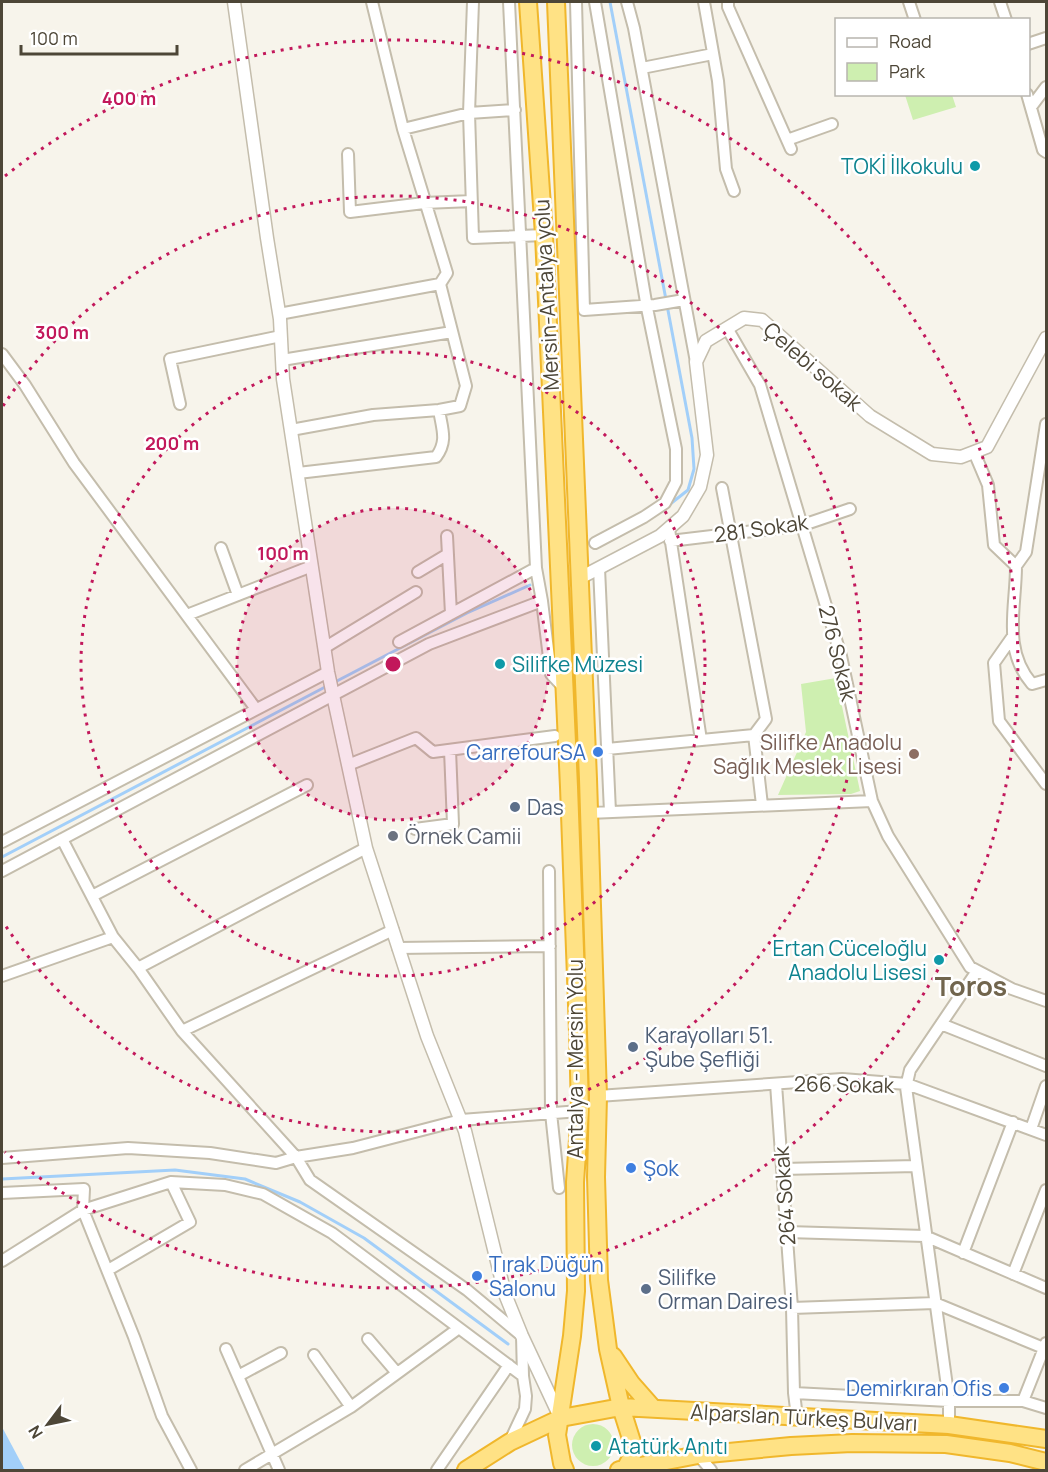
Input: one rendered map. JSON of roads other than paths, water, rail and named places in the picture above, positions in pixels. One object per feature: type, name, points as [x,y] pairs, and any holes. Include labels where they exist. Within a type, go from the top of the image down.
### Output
[{"type":"highway","name":"Mersin-Antalya yolu","points":[[528,2],[544,235],[560,589]]},
{"type":"highway","name":"Mersin-Antalya yolu","points":[[556,2],[578,579]]},
{"type":"highway","name":"Antalya - Mersin Yolu","points":[[578,579],[589,813],[598,1096],[596,1177],[599,1281],[608,1349],[621,1407],[633,1445],[632,1456],[621,1469]]},
{"type":"highway","name":"Antalya - Mersin Yolu","points":[[560,589],[580,1111],[575,1182],[576,1291],[557,1435],[565,1470]]},
{"type":"highway","points":[[608,1349],[631,1383],[653,1408]]},
{"type":"highway","name":"Alparslan Türkeş Bulvarı","points":[[561,1418],[621,1407],[653,1408],[949,1425],[1047,1439]]},
{"type":"highway","points":[[466,1470],[510,1442],[561,1418]]},
{"type":"highway","name":"Alparslan Türkeş Bulvarı","points":[[621,1469],[698,1455],[852,1443],[946,1444],[1010,1453],[1047,1462]]},
{"type":"street","points":[[234,2],[279,314],[291,430],[324,648],[332,696],[366,848],[427,1036],[465,1131],[505,1294],[561,1418]]},
{"type":"street","points":[[291,430],[373,415],[439,410],[460,406],[466,386],[440,284],[447,273],[403,129],[372,2]]},
{"type":"street","points":[[472,2],[469,113],[473,238],[544,235]]},
{"type":"street","points":[[509,2],[536,568],[550,674],[565,689]]},
{"type":"street","points":[[576,2],[584,310],[684,300]]},
{"type":"street","points":[[595,2],[676,449],[676,482],[665,503],[595,543]]},
{"type":"street","points":[[627,2],[642,68],[696,362],[707,455],[700,487],[669,535],[701,740]]},
{"type":"street","points":[[704,2],[718,81],[726,169],[734,191]]},
{"type":"street","points":[[728,2],[728,7],[789,144],[832,124]]},
{"type":"street","points":[[909,2],[914,18]]},
{"type":"street","points":[[1000,2],[1005,18]]},
{"type":"street","points":[[1030,44],[1047,38]]},
{"type":"street","points":[[642,68],[713,54]]},
{"type":"street","points":[[1031,107],[1047,87]]},
{"type":"street","points":[[1028,96],[1043,150],[1047,152]]},
{"type":"street","points":[[403,129],[469,113],[515,110]]},
{"type":"street","points":[[348,154],[350,212],[424,202],[472,201]]},
{"type":"street","points":[[279,314],[440,284]]},
{"type":"street","name":"Çelebi sokak","points":[[696,362],[706,341],[744,318],[762,320],[870,416],[932,454],[961,457],[974,452]]},
{"type":"street","name":"276 Sokak","points":[[727,328],[760,385],[803,525],[841,656],[872,801],[888,836],[974,969]]},
{"type":"street","points":[[282,360],[452,332]]},
{"type":"street","points":[[180,404],[170,359],[281,336]]},
{"type":"street","points":[[1016,566],[994,545],[988,485],[974,452],[987,447],[1044,352],[1047,338]]},
{"type":"street","points":[[2,354],[25,385],[74,463],[256,709]]},
{"type":"street","points":[[298,473],[436,457],[442,448],[444,436],[439,410]]},
{"type":"street","points":[[1047,424],[1026,552],[1016,566],[1012,636],[1016,658],[1024,675],[1032,684],[1047,680]]},
{"type":"street","points":[[722,488],[766,719],[754,735],[762,806]]},
{"type":"street","name":"281 Sokak","points":[[669,535],[730,533],[803,525],[850,509]]},
{"type":"street","points":[[578,579],[660,536],[669,535]]},
{"type":"street","points":[[447,536],[452,614]]},
{"type":"street","points":[[221,548],[238,595]]},
{"type":"street","points":[[418,572],[448,554]]},
{"type":"street","points":[[187,615],[312,566]]},
{"type":"street","points":[[399,642],[536,568]]},
{"type":"street","points":[[599,568],[610,812]]},
{"type":"street","points":[[324,648],[416,592]]},
{"type":"street","points":[[2,871],[429,644],[542,601]]},
{"type":"street","points":[[1012,636],[994,663],[999,721],[1047,784]]},
{"type":"street","points":[[2,842],[328,672]]},
{"type":"street","points":[[607,749],[754,735]]},
{"type":"street","points":[[348,765],[417,738],[433,752],[555,736]]},
{"type":"street","points":[[415,829],[453,824],[450,750]]},
{"type":"street","points":[[92,896],[307,785]]},
{"type":"street","points":[[589,813],[872,801]]},
{"type":"street","points":[[62,839],[113,937],[138,968],[182,1031],[296,1157],[310,1180],[467,1290],[522,1336],[525,1408],[510,1442]]},
{"type":"street","points":[[138,968],[366,848]]},
{"type":"street","points":[[549,871],[552,1113],[559,1188]]},
{"type":"street","points":[[182,1031],[393,930]]},
{"type":"street","points":[[2,974],[113,937]]},
{"type":"street","points":[[398,948],[550,946]]},
{"type":"street","points":[[949,1425],[949,1401],[916,1166],[907,1084],[910,1070],[974,969],[1012,989],[1047,1001]]},
{"type":"street","points":[[941,1024],[1047,1066]]},
{"type":"street","name":"266 Sokak","points":[[598,1096],[842,1079],[907,1084],[1047,1135]]},
{"type":"street","name":"264 Sokak","points":[[776,1084],[792,1308],[794,1393],[797,1417]]},
{"type":"street","points":[[1031,1129],[1047,1086]]},
{"type":"street","points":[[2,1158],[128,1148],[210,1153],[276,1163],[296,1157],[353,1148],[461,1120],[580,1111]]},
{"type":"street","points":[[963,1253],[1013,1122]]},
{"type":"street","points":[[782,1169],[916,1166]]},
{"type":"street","points":[[2,1261],[83,1210],[171,1182],[225,1185],[262,1194],[332,1233],[523,1376]]},
{"type":"street","points":[[108,1270],[190,1222],[171,1182]]},
{"type":"street","points":[[2,1193],[84,1189],[83,1210],[108,1270],[162,1416],[190,1470]]},
{"type":"street","points":[[1013,1274],[1047,1190]]},
{"type":"street","points":[[787,1232],[926,1236],[1047,1288]]},
{"type":"street","points":[[792,1308],[935,1303],[1046,1346],[1023,1401]]},
{"type":"street","points":[[245,1470],[351,1407],[459,1328]]},
{"type":"street","points":[[368,1338],[397,1373]]},
{"type":"street","points":[[226,1349],[279,1470]]},
{"type":"street","points":[[238,1376],[281,1353]]},
{"type":"street","points":[[314,1355],[351,1407]]},
{"type":"street","points":[[437,1470],[508,1365]]},
{"type":"street","points":[[794,1393],[949,1401],[1023,1401],[1047,1408]]},
{"type":"street","points":[[698,1455],[711,1470]]},
{"type":"water","points":[[2,1427],[25,1470],[2,1470]]},
{"type":"waterway","points":[[610,2],[692,438],[694,469],[688,490],[669,505]]},
{"type":"waterway","points":[[335,682],[467,613],[530,585]]},
{"type":"waterway","points":[[2,857],[327,686]]},
{"type":"waterway","points":[[2,1179],[175,1170],[245,1179],[300,1202],[364,1238],[508,1344]]},
{"type":"place","name":"TOKİ İlkokulu","points":[[975,166]]},
{"type":"place","name":"Silifke Müzesi","points":[[500,664]]},
{"type":"place","name":"CarrefourSA","points":[[598,752]]},
{"type":"place","name":"Silifke Anadolu Sağlık Meslek Lisesi","points":[[914,754]]},
{"type":"place","name":"Das","points":[[515,807]]},
{"type":"place","name":"Örnek Camii","points":[[393,836]]},
{"type":"place","name":"Ertan Cüceloğlu Anadolu Lisesi","points":[[939,960]]},
{"type":"place","name":"Karayolları 51. Şube Şefliği","points":[[633,1047]]},
{"type":"place","name":"Şok","points":[[631,1168]]},
{"type":"place","name":"Tırak Düğün Salonu","points":[[477,1276]]},
{"type":"place","name":"Silifke Orman Dairesi","points":[[646,1289]]},
{"type":"place","name":"Demirkıran Ofis","points":[[1004,1388]]},
{"type":"place","name":"Atatürk Anıtı","points":[[596,1446]]},
{"type":"district","name":"Toros","points":[[971,985]]}]
